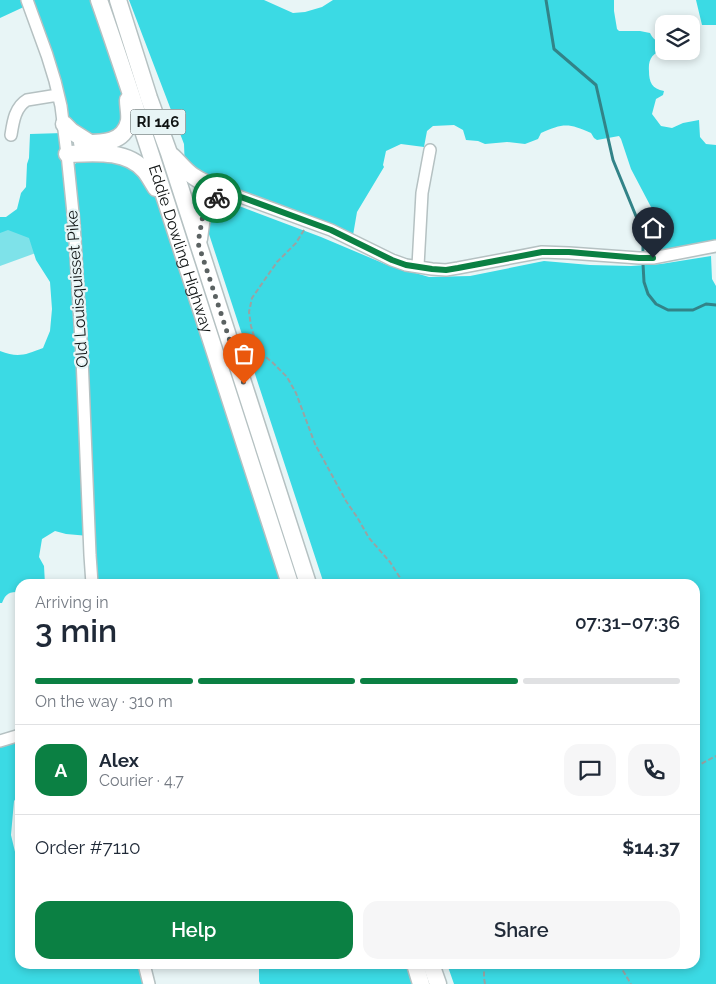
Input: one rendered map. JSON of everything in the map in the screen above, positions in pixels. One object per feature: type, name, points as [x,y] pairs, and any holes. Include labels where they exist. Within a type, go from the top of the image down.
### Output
[{"type":"highway","name":"Eddie Dowling Highway","points":[[99,0],[168,204],[288,579]]},
{"type":"highway","name":"Eddie Dowling Highway","points":[[118,0],[306,579]]},
{"type":"highway","points":[[67,148],[90,143],[104,143],[121,136],[126,129],[129,119],[126,78]]},
{"type":"highway","points":[[64,124],[71,131],[90,143]]},
{"type":"highway","points":[[67,148],[116,154],[129,158],[145,170],[168,204]]},
{"type":"highway","points":[[169,153],[194,177],[230,193]]},
{"type":"highway","points":[[198,243],[204,209],[216,198],[230,193]]},
{"type":"highway","points":[[416,969],[421,984]]},
{"type":"highway","points":[[433,969],[438,984]]},
{"type":"street","name":"Old Louisquisset Pike","points":[[27,0],[47,55],[58,95],[67,148],[82,357],[92,579]]},
{"type":"street","points":[[11,135],[18,109],[23,102],[58,95]]},
{"type":"street","points":[[418,266],[422,193],[430,150]]},
{"type":"street","points":[[230,193],[331,230],[406,265],[446,270],[542,252],[653,258],[675,252],[716,246]]},
{"type":"street","points":[[0,741],[15,737]]},
{"type":"street","points":[[146,969],[150,984]]},
{"type":"path","points":[[310,222],[296,243],[277,262],[252,298],[249,312],[251,326],[256,344],[262,354],[287,378],[296,392],[315,444],[346,501],[358,517],[369,538],[390,562],[401,579]]},
{"type":"path","points":[[700,764],[716,756]]},
{"type":"path","points":[[484,969],[485,984]]},
{"type":"path","points":[[622,969],[631,984]]},
{"type":"shaded area","points":[[0,0],[99,0],[128,109],[118,138],[66,137],[71,169],[76,163],[88,157],[127,165],[151,185],[165,212],[289,579],[91,579],[89,536],[55,531],[42,539],[39,557],[44,566],[45,579],[15,579],[15,592],[8,594],[0,603],[0,351],[22,355],[43,348],[50,331],[52,309],[50,282],[36,260],[29,238],[8,230],[0,233],[0,217],[6,217],[17,209],[21,193],[26,187],[30,134],[63,133],[63,124],[28,5],[0,18]]},
{"type":"shaded area","points":[[129,0],[264,0],[293,13],[322,7],[333,0],[614,0],[614,11],[619,31],[650,33],[655,39],[655,54],[649,63],[649,75],[652,84],[657,89],[664,91],[663,95],[656,99],[652,114],[661,126],[672,128],[683,123],[699,120],[700,137],[706,144],[716,145],[716,243],[660,252],[657,227],[651,207],[631,169],[621,139],[619,136],[597,140],[591,133],[577,127],[555,127],[541,133],[538,139],[525,144],[507,142],[485,144],[466,140],[463,130],[454,125],[433,126],[427,131],[424,147],[401,144],[386,151],[384,167],[357,212],[352,241],[185,171],[184,144]]},
{"type":"shaded area","points":[[696,0],[716,0],[716,25],[702,25]]},
{"type":"shaded area","points":[[224,206],[239,206],[385,264],[429,277],[470,276],[544,261],[631,266],[661,264],[711,256],[712,279],[716,286],[716,984],[454,984],[449,969],[700,969],[700,579],[322,579],[207,228],[211,216]]},
{"type":"shaded area","points":[[0,222],[66,242],[0,266]]},
{"type":"shaded area","points":[[15,738],[15,800],[11,835],[15,852],[15,969],[145,969],[149,984],[0,984],[0,742]]},
{"type":"shaded area","points":[[259,969],[417,969],[422,984],[260,984]]},
{"type":"waterway","points":[[546,0],[554,49],[596,85],[613,160],[638,221],[643,254]]},
{"type":"waterway","points":[[643,264],[644,282],[648,294],[656,304],[668,310],[693,310],[706,304],[716,305]]},
{"type":"way so far","points":[[217,198],[204,209],[198,243],[244,384]]},
{"type":"route","points":[[217,198],[230,193],[331,230],[392,260],[406,265],[432,269],[446,270],[542,252],[653,258]]}]
